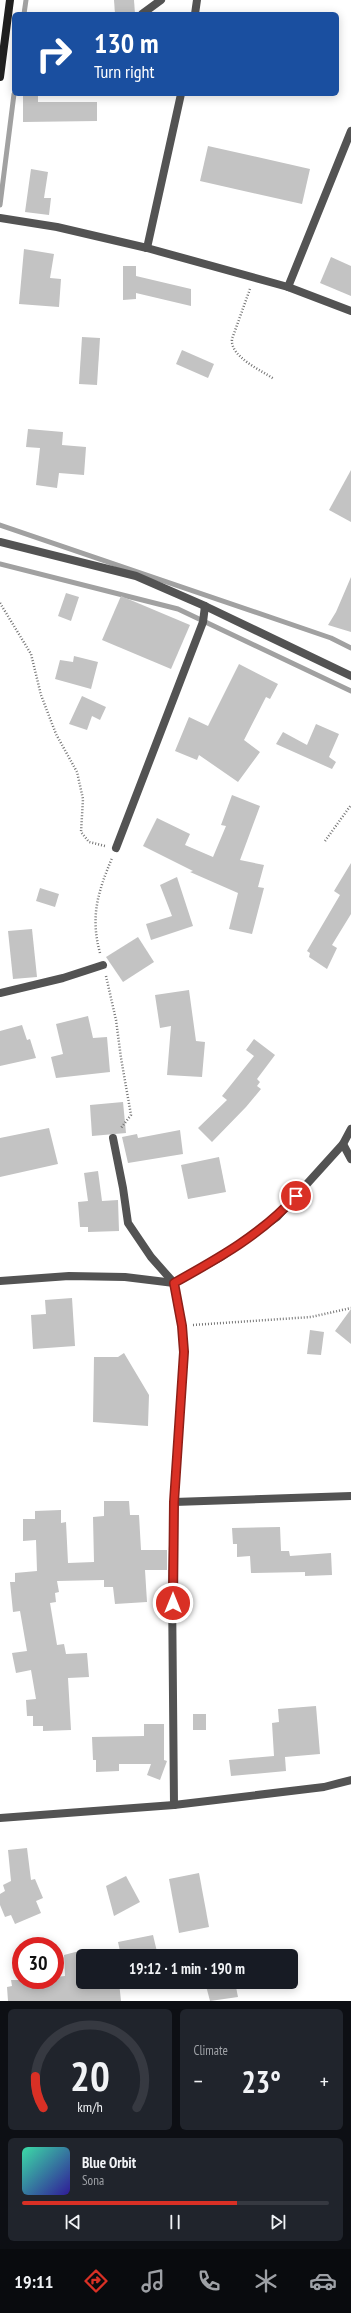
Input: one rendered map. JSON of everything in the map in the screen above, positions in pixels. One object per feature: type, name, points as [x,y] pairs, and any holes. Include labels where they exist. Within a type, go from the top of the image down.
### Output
[{"type":"street","points":[[0,77],[10,0]]},
{"type":"street","points":[[145,12],[161,0]]},
{"type":"street","points":[[195,12],[197,0]]},
{"type":"street","points":[[147,248],[181,96]]},
{"type":"street","points":[[288,287],[351,131]]},
{"type":"street","points":[[0,218],[57,226],[147,248],[288,287],[351,311]]},
{"type":"street","points":[[0,542],[136,576],[205,606],[351,676]]},
{"type":"street","points":[[116,848],[203,622],[205,606]]},
{"type":"street","points":[[0,993],[69,976],[103,965]]},
{"type":"street","points":[[0,1280],[69,1276],[125,1277],[174,1283],[221,1257],[277,1217],[343,1144],[351,1129]]},
{"type":"street","points":[[113,1138],[123,1188],[128,1224],[151,1257],[174,1283],[182,1326],[184,1352],[174,1502],[172,1588],[174,1804]]},
{"type":"street","points":[[343,1144],[351,1159]]},
{"type":"street","points":[[174,1502],[351,1496]]},
{"type":"street","points":[[0,1818],[174,1804],[324,1787],[351,1780]]},
{"type":"path","points":[[254,277],[233,337],[232,345],[238,354],[274,379]]},
{"type":"path","points":[[0,603],[31,654],[41,695],[48,714],[56,734],[77,772],[84,799],[81,832],[89,842],[116,848],[100,887],[94,921],[116,1020],[120,1058],[131,1115],[113,1138]]},
{"type":"path","points":[[325,841],[351,805]]},
{"type":"path","points":[[182,1326],[311,1317],[351,1308]]},
{"type":"building","points":[[114,0],[134,0],[135,12],[115,12]]},
{"type":"building","points":[[23,96],[38,96],[38,102],[97,102],[97,121],[23,122]]},
{"type":"building","points":[[208,146],[310,169],[302,204],[200,181]]},
{"type":"building","points":[[31,169],[48,172],[44,198],[51,198],[49,215],[25,212]]},
{"type":"building","points":[[24,249],[54,254],[50,278],[61,279],[59,307],[19,304]]},
{"type":"building","points":[[331,257],[351,266],[351,296],[320,283]]},
{"type":"building","points":[[123,266],[136,266],[136,276],[191,289],[191,306],[136,293],[136,299],[123,300]]},
{"type":"building","points":[[82,337],[100,338],[97,385],[79,384]]},
{"type":"building","points":[[182,350],[214,364],[208,378],[176,364]]},
{"type":"building","points":[[28,429],[63,432],[62,445],[86,447],[84,475],[59,473],[57,488],[36,485],[40,448],[26,447]]},
{"type":"building","points":[[351,470],[351,522],[329,510]]},
{"type":"building","points":[[351,577],[351,632],[328,625],[336,612]]},
{"type":"building","points":[[66,593],[79,597],[71,621],[58,616]]},
{"type":"building","points":[[121,596],[190,625],[171,669],[102,640]]},
{"type":"building","points":[[74,656],[98,662],[91,689],[55,679],[60,660],[73,662]]},
{"type":"building","points":[[239,664],[278,684],[270,699],[266,697],[244,740],[260,752],[238,782],[199,755],[197,760],[175,751],[189,717],[208,726]]},
{"type":"building","points":[[82,696],[106,707],[100,720],[92,716],[87,730],[69,724]]},
{"type":"building","points":[[316,724],[339,734],[329,757],[336,762],[332,769],[276,744],[283,732],[307,745]]},
{"type":"building","points":[[232,795],[260,806],[240,860],[264,865],[258,887],[264,888],[252,934],[229,929],[238,893],[190,872],[193,871],[143,846],[157,818],[190,834],[185,845],[213,857],[226,826],[221,825]]},
{"type":"building","points":[[351,863],[351,914],[332,945],[337,948],[327,969],[309,957],[310,953],[307,951],[340,895],[334,891]]},
{"type":"building","points":[[177,877],[193,926],[151,940],[146,924],[172,916],[160,885]]},
{"type":"building","points":[[40,888],[59,894],[55,907],[36,901]]},
{"type":"building","points":[[32,929],[37,977],[13,979],[8,931]]},
{"type":"building","points":[[138,937],[154,962],[123,982],[106,957]]},
{"type":"building","points":[[189,990],[196,1041],[205,1042],[202,1077],[167,1075],[171,1026],[160,1028],[155,995]]},
{"type":"building","points":[[88,1016],[93,1038],[107,1037],[110,1072],[56,1078],[51,1057],[63,1054],[56,1024]]},
{"type":"building","points":[[22,1025],[27,1040],[30,1039],[36,1058],[0,1066],[0,1031]]},
{"type":"building","points":[[254,1039],[275,1055],[257,1079],[260,1082],[257,1086],[261,1089],[246,1107],[212,1142],[198,1128],[227,1100],[222,1096],[254,1056],[246,1050]]},
{"type":"building","points":[[123,1102],[126,1133],[92,1136],[90,1105]]},
{"type":"building","points":[[49,1128],[58,1164],[0,1177],[0,1138]]},
{"type":"building","points":[[180,1130],[183,1154],[128,1163],[122,1137],[137,1134],[138,1138]]},
{"type":"building","points":[[219,1157],[226,1192],[188,1199],[181,1165]]},
{"type":"building","points":[[98,1171],[102,1201],[118,1200],[119,1231],[88,1232],[88,1227],[80,1227],[78,1202],[88,1201],[84,1173]]},
{"type":"building","points":[[72,1298],[75,1346],[33,1349],[31,1315],[46,1314],[45,1300]]},
{"type":"building","points":[[351,1309],[351,1344],[335,1331]]},
{"type":"building","points":[[310,1330],[324,1332],[321,1355],[307,1354]]},
{"type":"building","points":[[124,1353],[149,1395],[148,1426],[93,1422],[94,1357],[118,1357]]},
{"type":"building","points":[[104,1501],[129,1501],[130,1515],[139,1515],[141,1550],[167,1550],[167,1570],[145,1570],[147,1602],[115,1604],[113,1587],[104,1587],[104,1580],[57,1581],[59,1592],[55,1593],[56,1602],[50,1603],[57,1645],[64,1644],[66,1654],[87,1653],[89,1677],[68,1678],[71,1730],[43,1731],[43,1726],[33,1726],[33,1716],[27,1716],[26,1700],[36,1699],[31,1670],[16,1673],[12,1653],[27,1651],[20,1611],[13,1612],[10,1582],[15,1582],[15,1573],[37,1571],[36,1540],[23,1541],[23,1519],[35,1519],[35,1511],[61,1510],[61,1523],[66,1522],[68,1563],[94,1562],[93,1517],[104,1516]]},
{"type":"building","points":[[280,1527],[281,1551],[289,1551],[290,1556],[331,1553],[332,1575],[305,1576],[305,1572],[251,1573],[250,1556],[237,1557],[237,1544],[233,1544],[232,1528]]},
{"type":"building","points":[[316,1706],[320,1754],[285,1757],[286,1771],[231,1776],[229,1760],[274,1756],[272,1723],[279,1722],[278,1709]]},
{"type":"building","points":[[193,1714],[206,1714],[206,1730],[193,1730]]},
{"type":"building","points":[[144,1724],[164,1724],[164,1760],[167,1761],[160,1780],[147,1775],[151,1764],[119,1764],[119,1771],[96,1772],[96,1760],[93,1760],[92,1737],[144,1736]]},
{"type":"building","points":[[27,1848],[31,1880],[35,1879],[43,1898],[36,1901],[41,1913],[15,1924],[11,1915],[5,1917],[0,1905],[0,1894],[5,1891],[3,1885],[11,1881],[8,1850]]},
{"type":"building","points":[[199,1873],[209,1927],[179,1933],[169,1879]]},
{"type":"building","points":[[126,1876],[140,1902],[114,1916],[106,1886]]},
{"type":"building","points":[[153,1935],[156,1949],[120,1949],[118,1942]]},
{"type":"building","points":[[76,1952],[76,1989],[120,1989],[121,2001],[8,2001],[7,1987],[12,1986],[12,1989],[64,1989],[64,1955]]},
{"type":"building","points":[[207,1989],[236,1989],[238,1997],[210,2001]]},
{"type":"waterway","points":[[24,12],[26,0]]},
{"type":"waterway","points":[[0,205],[14,96]]},
{"type":"waterway","points":[[0,525],[331,638],[351,648]]},
{"type":"waterway","points":[[0,564],[178,609],[351,691]]},
{"type":"route","points":[[173,1603],[174,1502],[184,1352],[182,1326],[174,1283],[221,1257],[277,1217],[296,1196]]}]
